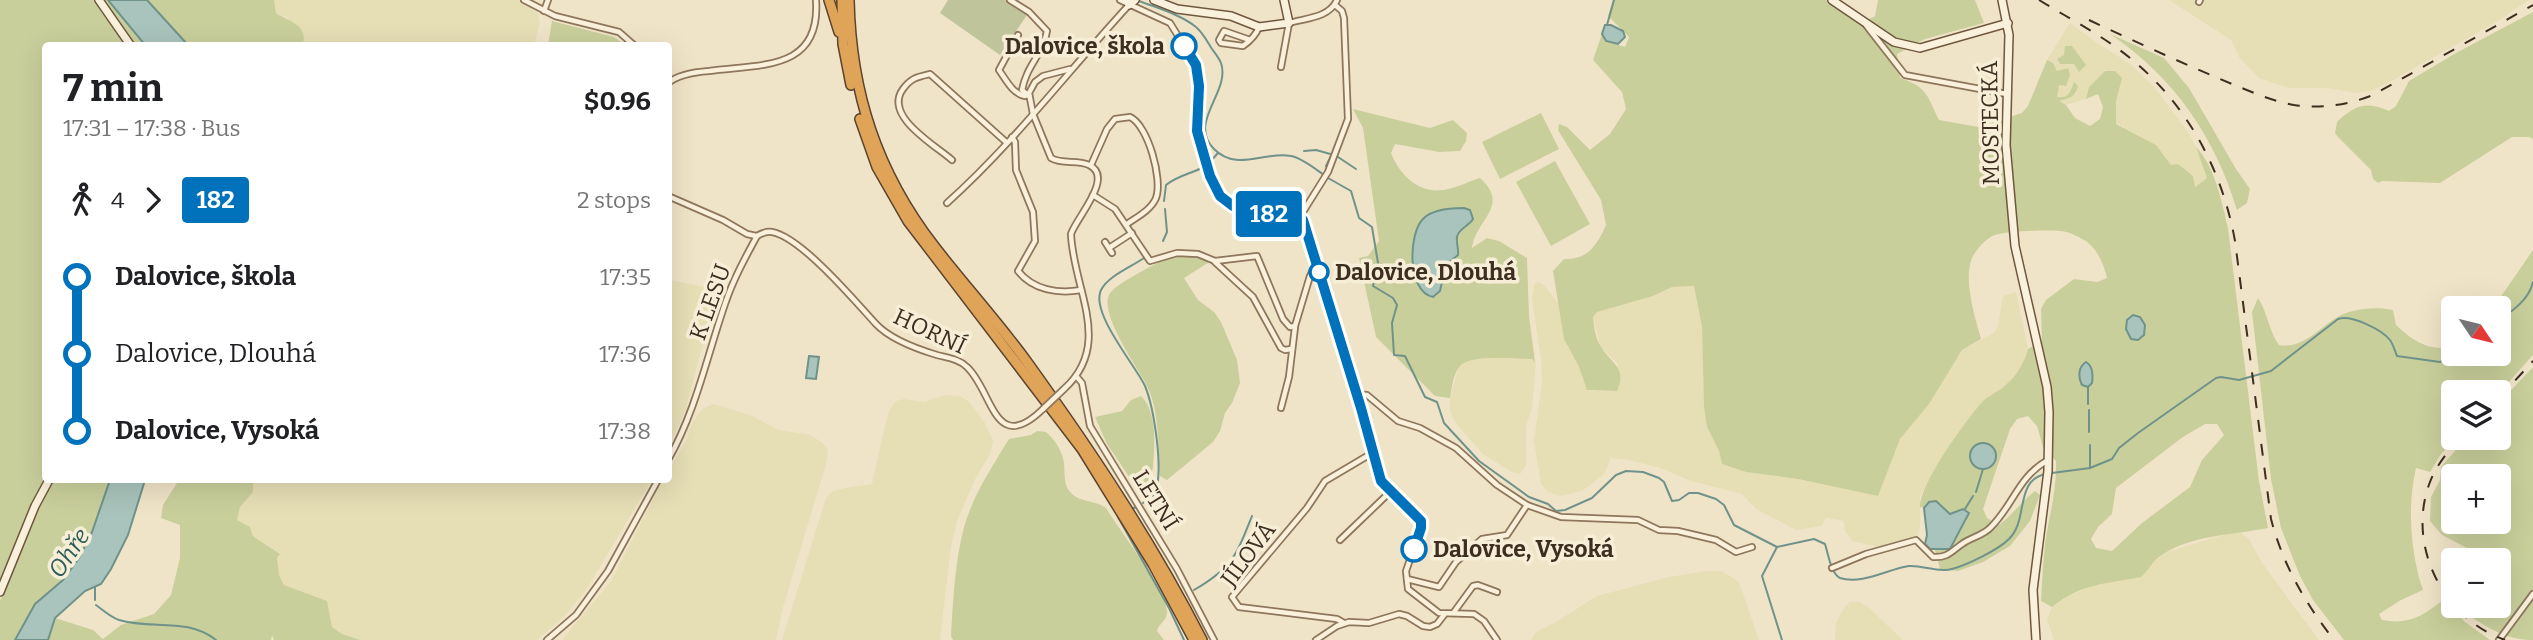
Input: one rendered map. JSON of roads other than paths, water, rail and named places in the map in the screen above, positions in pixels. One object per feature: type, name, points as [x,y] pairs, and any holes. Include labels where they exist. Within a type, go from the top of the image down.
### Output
[{"type":"highway","points":[[829,0],[843,44],[855,103],[877,167],[908,221],[1082,449],[1153,564],[1194,640]]},
{"type":"highway","points":[[842,0],[843,44]]},
{"type":"highway","points":[[849,0],[850,41],[860,100],[883,163],[932,244],[1023,356],[1087,445],[1159,560],[1202,640]]},
{"type":"street","points":[[99,0],[128,42]]},
{"type":"street","points":[[524,0],[544,11],[619,32],[630,42]]},
{"type":"street","points":[[544,11],[548,0]]},
{"type":"street","points":[[672,80],[700,72],[790,59],[804,48],[813,34],[817,20],[816,0]]},
{"type":"street","points":[[1010,0],[1029,12],[1047,31],[1044,46],[1027,71],[1022,90],[1027,96],[1051,158],[1060,162],[1091,165],[1095,169],[1098,177],[1093,195],[1115,209],[1150,261],[1177,253],[1198,254],[1215,261],[1253,297],[1281,348],[1285,351],[1291,349]]},
{"type":"street","points":[[1120,0],[1131,2],[1170,23],[1196,65],[1199,86],[1197,131],[1210,176],[1220,196],[1233,206],[1303,220]]},
{"type":"street","points":[[1154,0],[1177,9],[1231,16],[1259,27],[1289,23],[1325,13],[1336,2],[1342,12],[1348,119],[1328,172],[1303,212],[1303,220],[1381,481],[1421,521],[1406,578],[1408,589],[1439,613],[1474,614],[1484,621],[1497,640]]},
{"type":"street","points":[[1280,67],[1289,23],[1284,0]]},
{"type":"street","points":[[1832,0],[1894,42],[1920,48],[2008,23]]},
{"type":"street","name":"MOSTECKÁ","points":[[2002,0],[2008,23],[2006,145],[2015,246],[2046,387],[2050,422],[2049,460],[2033,590],[2036,640]]},
{"type":"street","points":[[947,203],[1057,88],[1070,69],[1131,2]]},
{"type":"street","points":[[1862,20],[1905,75],[2007,94]]},
{"type":"street","points":[[1250,40],[1224,31],[1219,37],[1221,43],[1243,46],[1250,40],[1259,27]]},
{"type":"street","points":[[1018,35],[999,70],[1019,95],[1027,96]]},
{"type":"street","points":[[1027,96],[1039,79],[1070,69]]},
{"type":"street","points":[[952,160],[902,117],[897,104],[899,95],[911,79],[930,74],[1006,142]]},
{"type":"street","points":[[1091,165],[1107,129],[1115,119],[1130,117],[1140,124],[1159,182],[1155,201],[1127,224]]},
{"type":"street","points":[[1012,136],[1018,178],[1033,212],[1035,241],[1018,271],[1035,285],[1053,291],[1069,293],[1081,290]]},
{"type":"street","name":"HORNÍ","points":[[757,236],[768,231],[796,245],[891,336],[967,367],[993,412],[1012,426],[1022,426],[1064,389],[1084,366],[1090,344],[1071,234],[1093,195]]},
{"type":"street","points":[[672,198],[723,220],[747,234],[757,236]]},
{"type":"street","points":[[1105,242],[1110,250],[1132,233]]},
{"type":"street","name":"K LESU","points":[[672,453],[690,414],[725,302],[737,272],[757,236]]},
{"type":"street","points":[[1215,261],[1259,257],[1283,319],[1290,327],[1295,327]]},
{"type":"street","points":[[1282,408],[1295,327],[1310,276],[1317,264]]},
{"type":"street","name":"LETNÍ","points":[[1076,376],[1082,383],[1090,426],[1165,547],[1198,604],[1214,640]]},
{"type":"street","points":[[1356,394],[1367,395],[1398,421],[1420,428],[1456,448],[1497,485],[1527,505],[1561,517],[1638,520],[1659,530],[1708,537],[1736,552],[1752,547]]},
{"type":"street","name":"JÍLOVÁ","points":[[1344,623],[1337,619],[1239,607],[1232,597],[1307,508],[1325,481],[1374,452]]},
{"type":"street","points":[[1833,568],[1866,554],[1916,540],[1933,557],[1950,555],[1962,544],[1988,531],[2004,512],[2027,475],[2049,460]]},
{"type":"street","points":[[0,592],[35,506],[47,483]]},
{"type":"street","points":[[547,640],[576,615],[608,571],[656,483]]},
{"type":"street","points":[[1340,540],[1390,492]]},
{"type":"street","points":[[1406,578],[1439,587],[1456,562],[1482,539],[1507,535],[1527,505]]},
{"type":"street","points":[[1454,613],[1473,586],[1478,585],[1497,593]]},
{"type":"street","points":[[2499,640],[2533,594]]},
{"type":"street","points":[[1316,640],[1344,623],[1369,623],[1399,614],[1430,627],[1437,624],[1444,614]]},
{"type":"water","points":[[108,0],[147,0],[185,42],[143,42]]},
{"type":"water","points":[[1605,25],[1623,31],[1625,37],[1618,44],[1606,41],[1602,34]]},
{"type":"water","points":[[1464,208],[1470,210],[1473,219],[1458,234],[1458,255],[1446,265],[1440,291],[1433,297],[1424,293],[1414,274],[1413,249],[1418,226],[1431,213]]},
{"type":"water","points":[[2133,315],[2140,317],[2145,325],[2144,335],[2138,340],[2131,339],[2126,329],[2127,320]]},
{"type":"water","points":[[809,356],[819,357],[816,379],[806,378]]},
{"type":"water","points":[[2086,362],[2092,374],[2092,383],[2088,387],[2082,385],[2079,376],[2081,367]]},
{"type":"water","points":[[1983,443],[1992,447],[1996,456],[1992,465],[1983,469],[1974,465],[1970,456],[1974,447]]},
{"type":"water","points":[[109,483],[144,483],[128,535],[101,584],[85,591],[55,618],[48,640],[15,640],[35,604],[63,580],[79,558],[92,532]]},
{"type":"water","points":[[1936,501],[1950,514],[1963,509],[1969,513],[1950,549],[1930,549],[1925,544],[1927,535],[1924,508],[1929,502]]},
{"type":"waterway","points":[[1137,0],[1190,22],[1203,34],[1220,61],[1220,85],[1205,128],[1207,139],[1214,149],[1223,156],[1241,160],[1291,156],[1304,161],[1324,175]]},
{"type":"waterway","points":[[1607,25],[1614,0]]},
{"type":"waterway","points":[[1304,151],[1316,150],[1334,155]]},
{"type":"waterway","points":[[1209,163],[1218,153]]},
{"type":"waterway","points":[[1326,166],[1331,156]]},
{"type":"waterway","points":[[1338,157],[1356,169]]},
{"type":"waterway","points":[[1164,201],[1166,185],[1206,166]]},
{"type":"waterway","points":[[1328,178],[1351,191],[1359,218],[1372,227],[1378,263],[1373,286],[1393,298],[1397,305],[1392,323],[1394,355],[1405,356],[1425,397],[1437,402],[1444,423],[1479,461],[1529,497],[1548,504],[1556,511],[1565,510],[1592,498],[1616,475],[1626,471],[1643,472],[1664,482],[1672,501],[1689,493],[1716,499],[1724,505],[1734,525],[1777,547],[1814,539],[1825,544],[1837,576],[1857,580],[1909,566],[1941,570],[1974,561],[2009,539],[2019,522],[2030,484],[2046,474]]},
{"type":"waterway","points":[[1163,241],[1167,232],[1165,209]]},
{"type":"waterway","points":[[1143,503],[1154,495],[1158,483],[1157,440],[1152,409],[1145,386],[1108,325],[1099,300],[1101,290],[1109,280],[1144,258]]},
{"type":"waterway","points":[[2511,311],[2524,299],[2533,282]]},
{"type":"waterway","points":[[2052,473],[2090,468],[2112,459],[2119,448],[2138,433],[2216,378],[2239,380],[2271,371],[2338,319],[2358,321],[2380,332],[2390,340],[2397,356],[2441,362]]},
{"type":"waterway","points":[[2088,387],[2088,404]]},
{"type":"waterway","points":[[2089,410],[2089,432]]},
{"type":"waterway","points":[[2090,445],[2090,467]]},
{"type":"waterway","points":[[1976,492],[1983,469]]},
{"type":"waterway","points":[[1965,509],[1973,496]]},
{"type":"waterway","points":[[1132,509],[1136,507]]},
{"type":"waterway","points":[[1194,590],[1217,574],[1232,559],[1252,516]]},
{"type":"waterway","points":[[1118,517],[1184,640]]},
{"type":"waterway","points":[[1777,547],[1762,576],[1782,640]]},
{"type":"waterway","points":[[95,587],[95,600]]},
{"type":"waterway","points":[[96,605],[119,620],[181,626],[205,633],[216,640]]},
{"type":"railway","points":[[2039,0],[2108,41],[2140,66],[2179,109],[2195,132],[2220,184],[2235,241],[2271,519],[2296,583],[2334,640]]},
{"type":"railway","points":[[2089,20],[2262,96],[2294,105],[2324,106],[2344,104],[2373,95],[2533,5]]},
{"type":"railway","points":[[2511,385],[2533,361]]},
{"type":"railway","points":[[2450,450],[2436,469],[2424,506],[2423,530],[2427,553],[2435,576],[2447,597],[2463,615],[2505,640]]},
{"type":"place","name":"Dalovice, škola","points":[[1184,46]]},
{"type":"place","name":"Dalovice, Dlouhá","points":[[1319,272]]},
{"type":"place","name":"Dalovice, Vysoká","points":[[1414,549]]},
{"type":"water label","name":"Ohře","points":[[69,553]]}]
